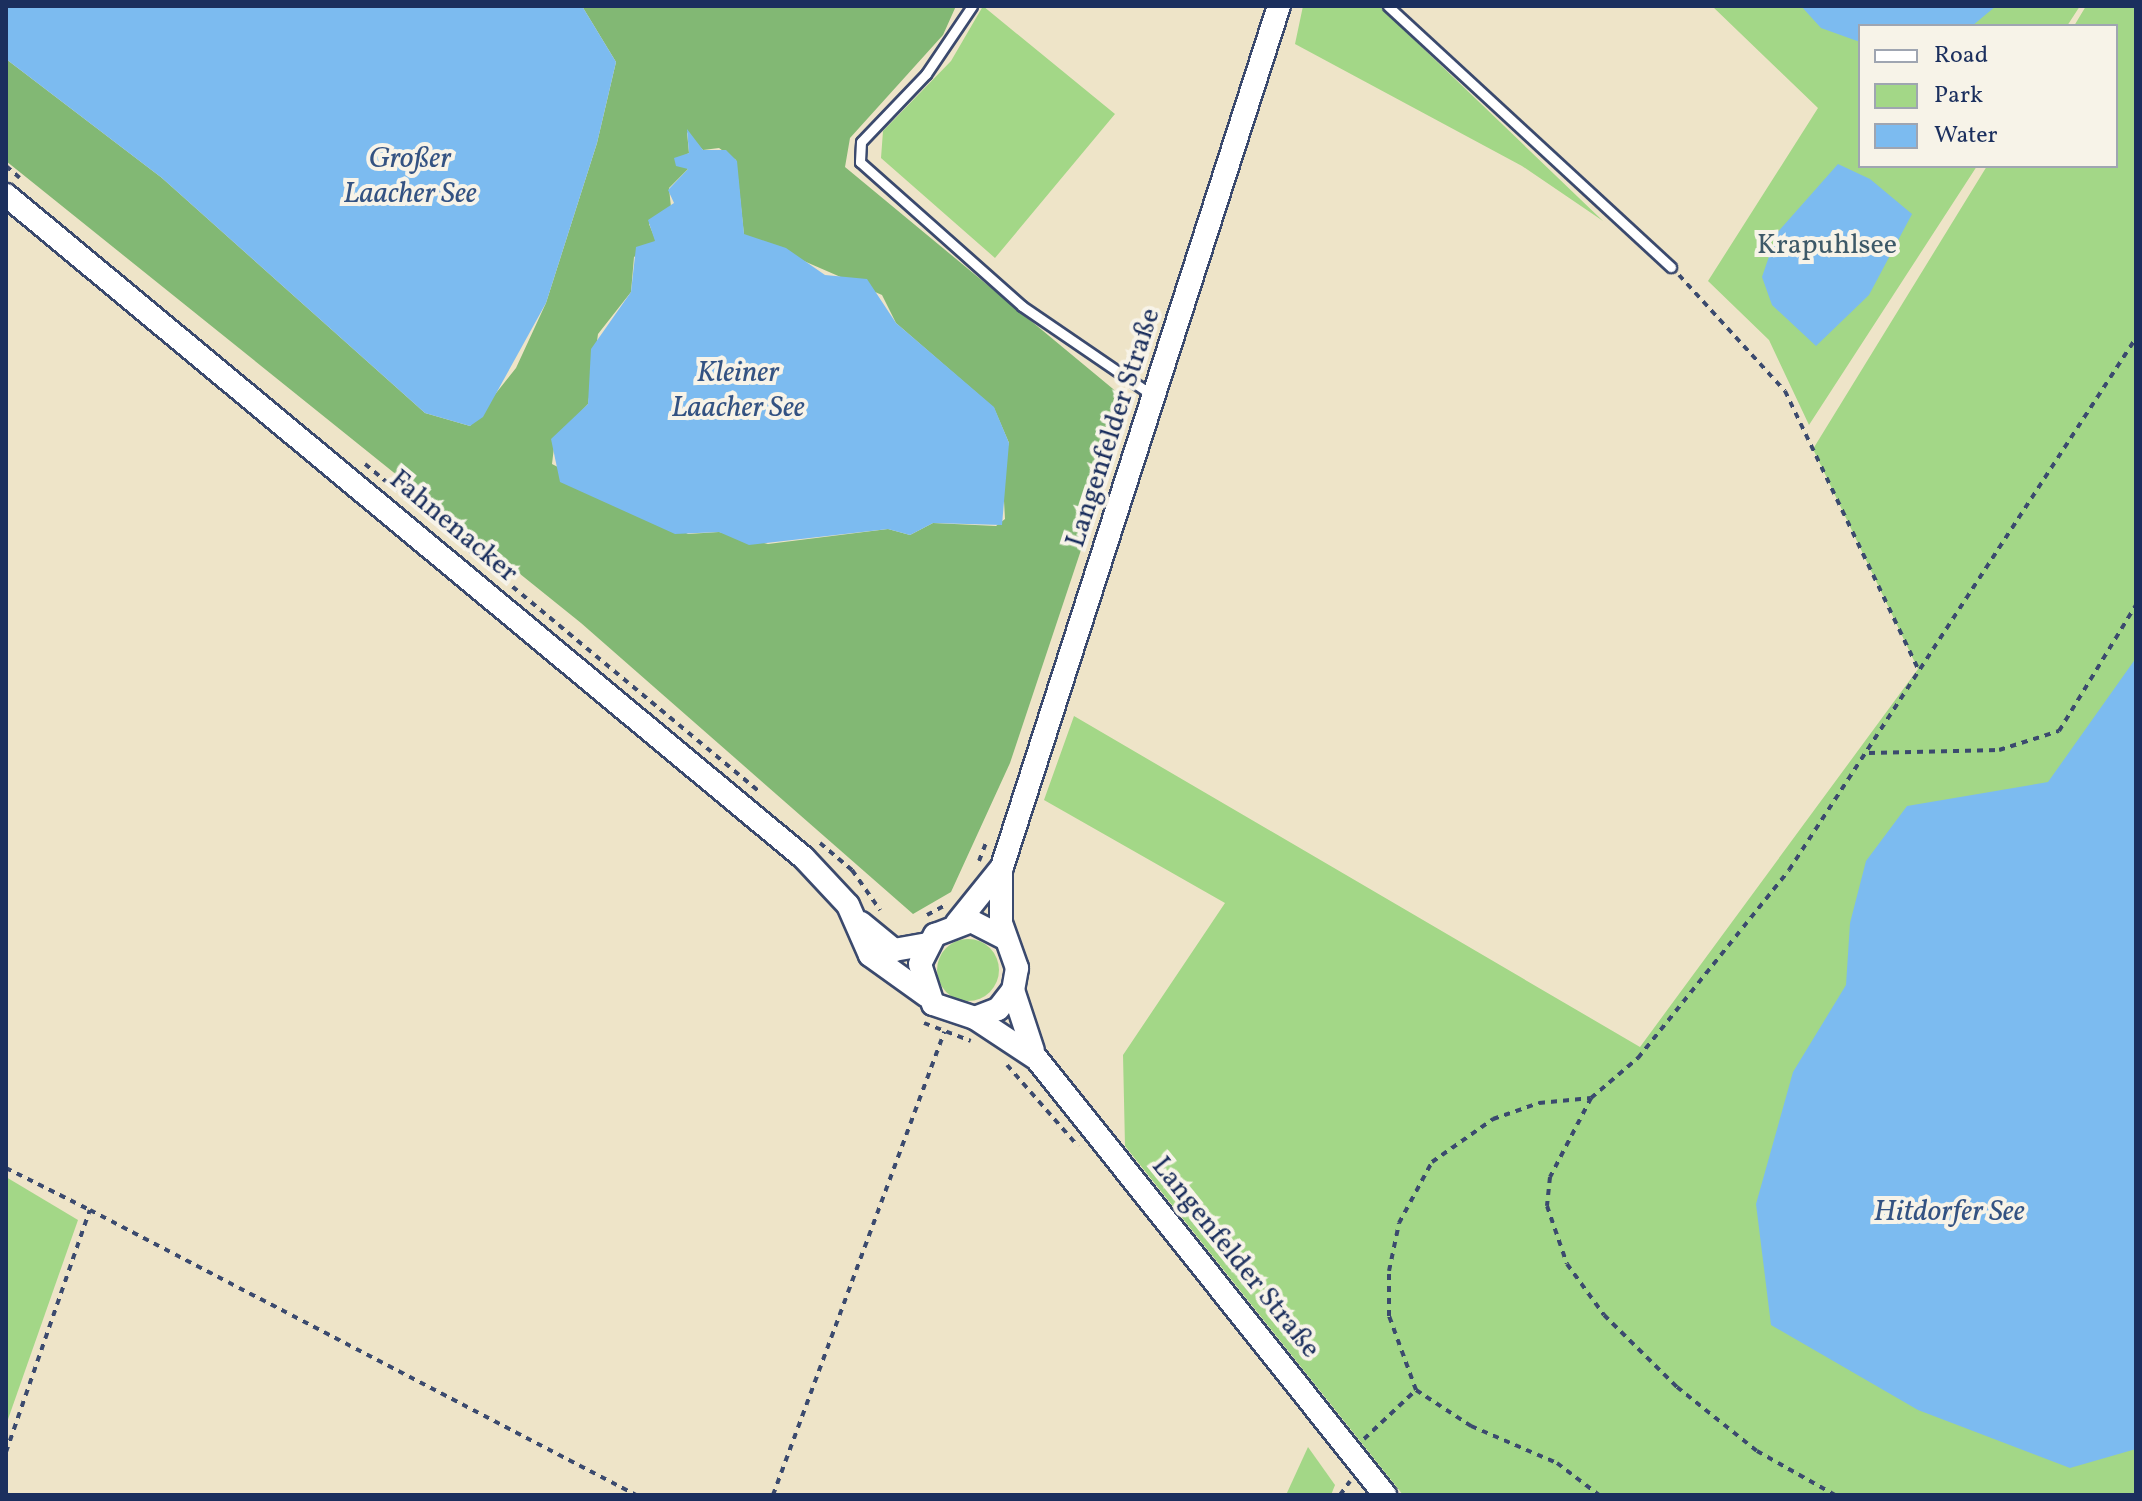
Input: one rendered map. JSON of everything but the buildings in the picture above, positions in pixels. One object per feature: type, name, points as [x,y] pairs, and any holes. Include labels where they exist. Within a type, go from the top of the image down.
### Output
[{"type":"street","name":"Langenfelder Straße","points":[[1279,6],[1147,393],[1002,867],[1006,939],[1017,968],[1013,990],[1037,1059],[1346,1460],[1385,1495]]},
{"type":"street","name":"Fahnenacker","points":[[6,195],[804,858],[852,913],[894,950],[927,944]]},
{"type":"street","name":"Langenfelder Straße","points":[[927,944],[957,923],[1002,867]]},
{"type":"street","name":"Fahnenacker","points":[[852,913],[870,955],[923,1007]]},
{"type":"street","points":[[957,923],[984,923],[1006,939]]},
{"type":"street","points":[[927,944],[920,964],[923,1007],[946,1025]]},
{"type":"street","points":[[975,1018],[998,1009],[1013,990]]},
{"type":"street","name":"Langenfelder Straße","points":[[946,1025],[975,1018],[1037,1059]]},
{"type":"lane","name":"Langenfelder Straße","points":[[972,6],[926,74],[861,142],[860,162],[1022,306],[1147,393]]},
{"type":"lane","points":[[1388,6],[1671,267]]},
{"type":"path","points":[[1671,267],[1785,391],[1918,669]]},
{"type":"path","points":[[1835,1495],[1757,1451],[1677,1387],[1604,1315],[1567,1264],[1547,1206],[1550,1177],[1591,1098],[1638,1058],[1740,938],[1869,753],[1918,669],[2136,338]]},
{"type":"path","points":[[1869,753],[1999,750],[2059,731],[2136,605]]},
{"type":"path","points":[[923,1007],[946,1025],[980,1042]]},
{"type":"path","points":[[773,1495],[946,1025]]},
{"type":"path","points":[[1003,1060],[1087,1157]]},
{"type":"path","points":[[1591,1098],[1539,1103],[1493,1119],[1459,1137],[1413,1191],[1389,1271],[1389,1316],[1416,1390],[1471,1426],[1557,1463],[1599,1495]]},
{"type":"path","points":[[6,1168],[636,1495]]},
{"type":"path","points":[[6,1452],[90,1210]]},
{"type":"path","points":[[1356,1488],[1346,1460],[1416,1390]]},
{"type":"green space","points":[[582,6],[956,6],[943,35],[850,138],[845,167],[1130,403],[1010,763],[951,892],[913,914],[581,623],[6,161],[6,59],[162,178],[425,413],[470,426],[516,368],[546,303],[597,143],[616,62]],"holes":[[[687,132],[703,150],[719,148],[736,160],[744,235],[882,295],[896,323],[994,408],[1009,443],[1002,464],[1005,519],[996,526],[933,523],[910,535],[888,529],[768,544],[719,532],[688,534],[552,464],[555,439],[588,404],[598,334],[631,292],[634,257],[656,241],[649,224],[671,207],[669,188],[688,169],[680,158],[689,153]]]},
{"type":"green space","points":[[983,6],[1115,114],[995,258],[881,158],[883,131],[951,61]]},
{"type":"green space","points":[[1303,6],[1379,6],[1603,221],[1522,166],[1295,44]]},
{"type":"green space","name":"Krapuhlsee","points":[[1712,6],[2080,6],[2068,24],[1858,24],[1858,168],[1976,168],[1809,425],[1769,340],[1708,281],[1818,108]]},
{"type":"green space","points":[[2086,6],[2136,6],[2136,1495],[1403,1495],[1125,1146],[1123,1055],[1225,903],[1044,800],[1074,716],[1640,1047],[1918,669],[1813,449],[1986,168],[2118,168],[2118,24],[2075,24]]},
{"type":"green space","points":[[962,939],[974,939],[990,948],[997,958],[997,982],[990,992],[974,1001],[962,1001],[942,987],[937,976],[937,964],[951,944]]},
{"type":"green space","points":[[6,1177],[78,1220],[6,1425]]},
{"type":"green space","points":[[1308,1447],[1335,1485],[1331,1495],[1286,1495]]},
{"type":"water","name":"Großer Laacher See","points":[[6,6],[582,6],[616,62],[597,143],[546,303],[483,417],[470,426],[425,413],[162,178],[6,59]]},
{"type":"water","points":[[1801,6],[1996,6],[1974,24],[1858,24],[1858,41],[1821,28]]},
{"type":"water","name":"Kleiner Laacher See","points":[[687,129],[703,150],[726,150],[737,161],[744,234],[786,248],[825,275],[867,279],[896,323],[994,407],[1009,443],[1002,525],[933,523],[910,535],[888,529],[749,545],[719,532],[675,534],[560,482],[551,439],[588,404],[591,349],[631,292],[636,247],[655,241],[648,220],[674,203],[668,190],[688,169],[676,166],[674,158],[689,153]]},
{"type":"water","points":[[1838,164],[1870,179],[1912,214],[1869,295],[1816,346],[1772,305],[1762,277],[1777,233]]},
{"type":"water","name":"Hitdorfer See","points":[[2136,658],[2136,1449],[2070,1468],[1918,1410],[1771,1325],[1756,1204],[1793,1072],[1846,985],[1850,923],[1866,861],[1907,806],[2048,782]]}]
